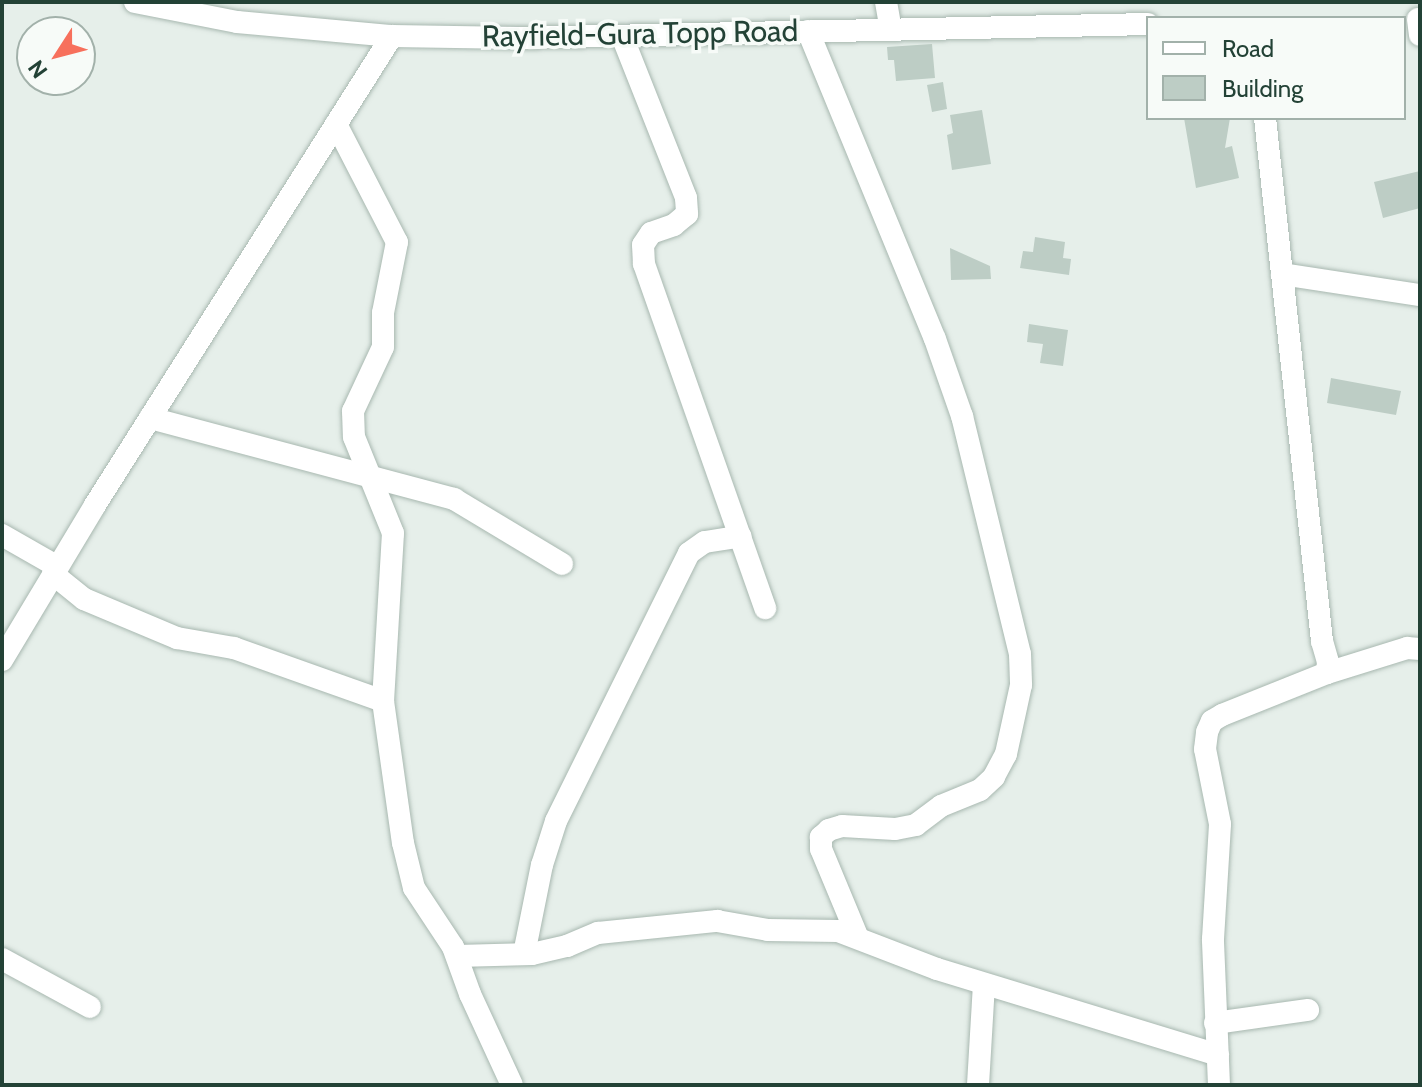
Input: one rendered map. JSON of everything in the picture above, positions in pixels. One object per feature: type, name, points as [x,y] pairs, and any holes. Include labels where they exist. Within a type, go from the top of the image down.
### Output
[{"type":"street","name":"Rayfield-Gura Topp Road","points":[[135,2],[237,22],[392,36],[622,36],[1146,24]]},
{"type":"street","points":[[886,2],[891,29]]},
{"type":"street","points":[[808,31],[935,339],[962,416],[1020,654],[1017,716],[1006,754],[994,777],[980,790],[941,806],[916,825],[895,829],[842,826],[829,830],[821,837],[821,849],[858,938]]},
{"type":"street","points":[[2,660],[150,418],[392,36]]},
{"type":"street","points":[[622,36],[686,198],[687,214],[674,225],[651,233],[643,245],[644,264],[765,608]]},
{"type":"street","points":[[1265,120],[1327,673]]},
{"type":"street","points":[[336,124],[397,242],[383,313],[383,347],[353,411],[354,437],[393,533],[383,701],[390,767],[414,888],[457,956],[512,1085]]},
{"type":"street","points":[[1282,274],[1420,295]]},
{"type":"street","points":[[150,418],[454,499],[562,564]]},
{"type":"street","points":[[2,535],[55,571],[84,599],[177,638],[234,648],[383,701]]},
{"type":"street","points":[[524,954],[542,865],[556,821],[689,553],[705,542],[741,536]]},
{"type":"street","points":[[1219,1085],[1213,939],[1220,824],[1205,749],[1212,721],[1327,673],[1407,648],[1420,649]]},
{"type":"street","points":[[457,956],[524,954],[567,946],[598,933],[717,921],[768,930],[838,931],[984,984],[1218,1055]]},
{"type":"street","points":[[2,959],[90,1007]]},
{"type":"street","points":[[978,1085],[984,984]]},
{"type":"street","points":[[1215,1023],[1308,1010]]},
{"type":"building","points":[[932,44],[935,78],[896,81],[894,60],[888,60],[887,47]]},
{"type":"building","points":[[943,82],[947,109],[932,112],[927,85]]},
{"type":"building","points":[[982,110],[991,164],[952,170],[947,135],[953,133],[950,115]]},
{"type":"building","points":[[1184,120],[1230,120],[1225,148],[1232,146],[1239,178],[1196,188]]},
{"type":"building","points":[[1420,171],[1420,208],[1383,218],[1374,182]]},
{"type":"building","points":[[1035,237],[1065,242],[1063,258],[1071,259],[1069,275],[1020,268],[1023,251],[1033,252]]},
{"type":"building","points":[[950,248],[990,266],[991,279],[951,280]]},
{"type":"building","points":[[1029,324],[1068,330],[1063,366],[1040,363],[1043,344],[1027,342]]},
{"type":"building","points":[[1331,378],[1401,391],[1396,415],[1327,403]]}]
